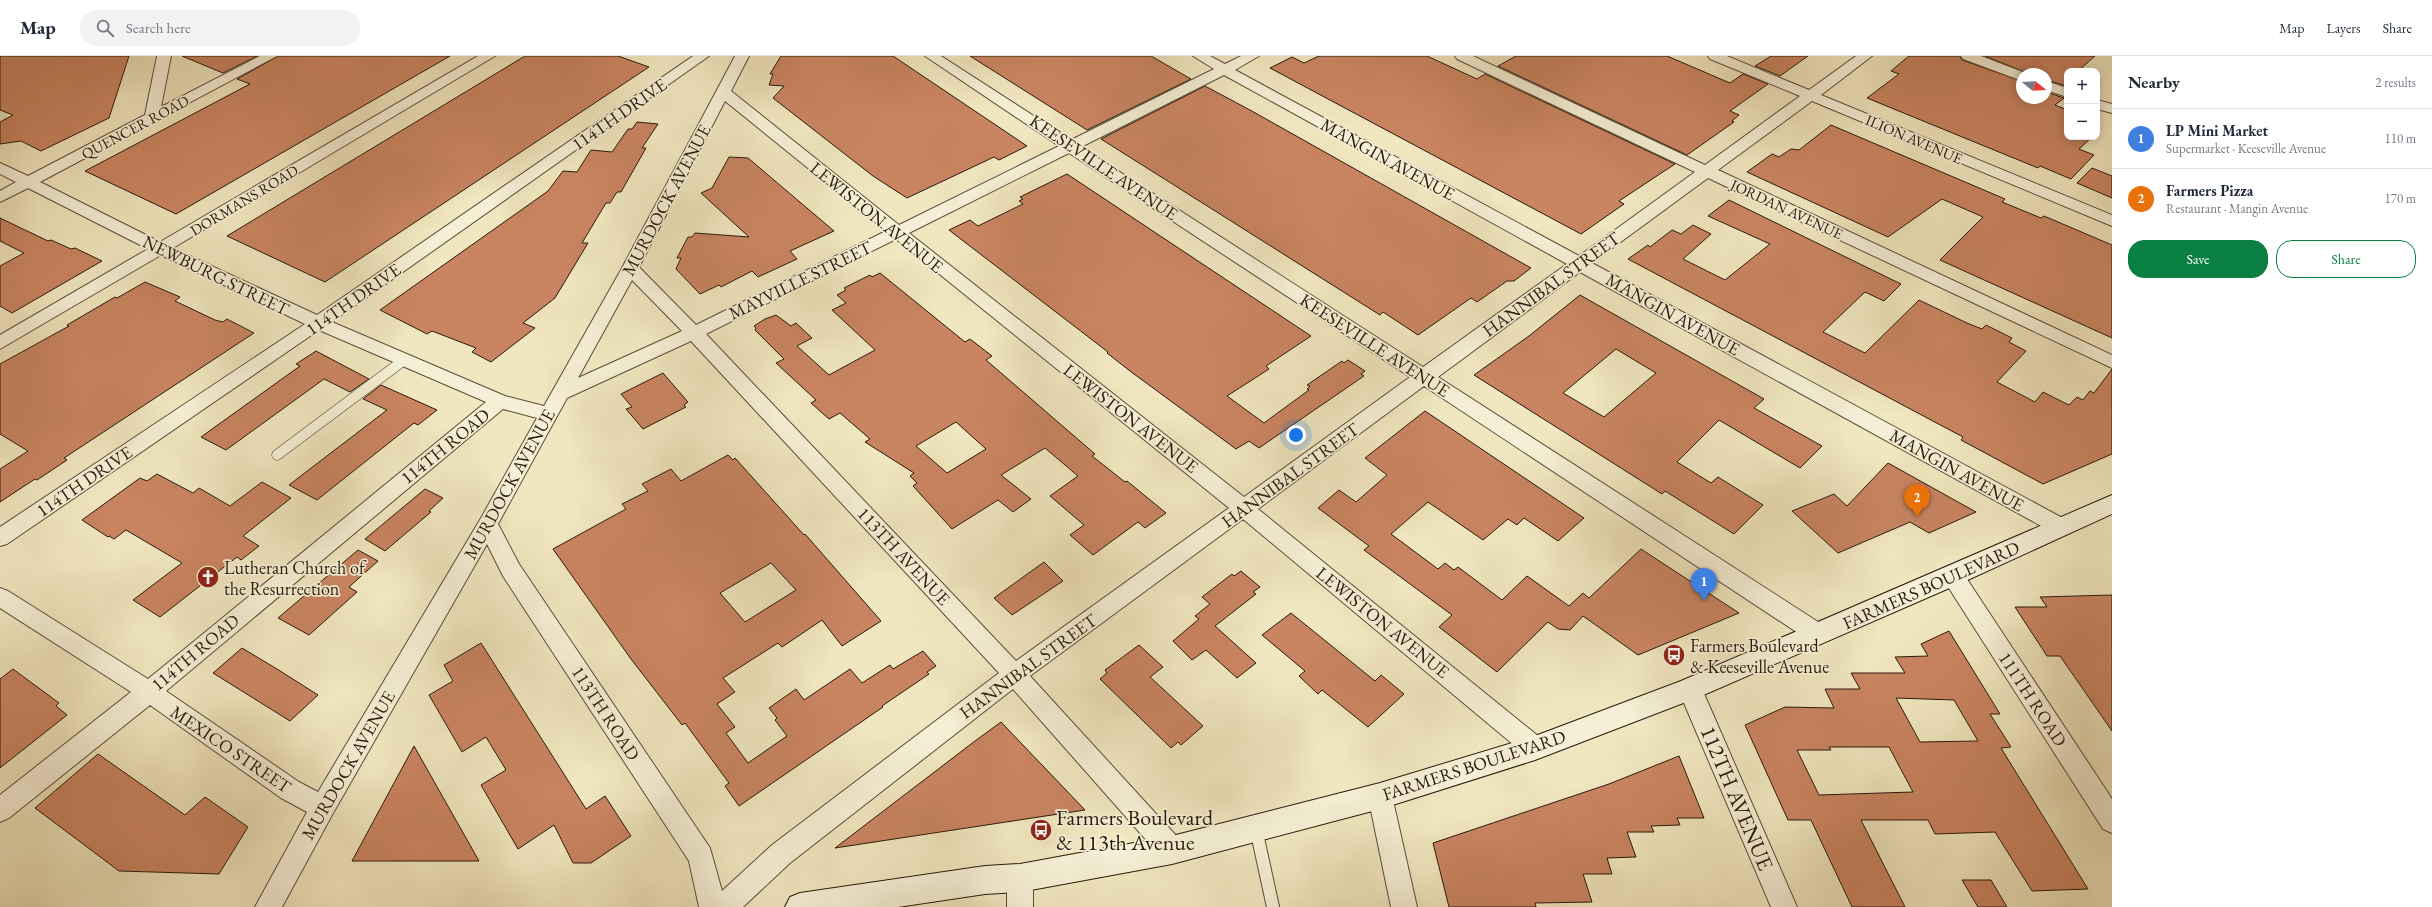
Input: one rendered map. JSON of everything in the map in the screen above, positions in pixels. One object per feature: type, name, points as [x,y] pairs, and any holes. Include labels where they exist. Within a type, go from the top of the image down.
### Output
[{"type":"main road","name":"FARMERS BOULEVARD","points":[[800,907],[984,880],[1020,878],[1172,850],[1380,796],[1535,748],[1690,689],[1953,576],[2112,504]]},
{"type":"street","points":[[152,118],[164,56]]},
{"type":"street","name":"QUENCER ROAD","points":[[0,197],[270,56]]},
{"type":"street","name":"DORMANS ROAD","points":[[0,344],[488,56]]},
{"type":"street","name":"114TH DRIVE","points":[[0,538],[318,323],[702,56]]},
{"type":"street","name":"MURDOCK AVENUE","points":[[268,907],[323,807],[488,524],[630,268],[742,56]]},
{"type":"street","name":"KEESEVILLE AVENUE","points":[[932,56],[1818,634]]},
{"type":"street","name":"MANGIN AVENUE","points":[[1200,56],[2061,527]]},
{"type":"street","name":"MAYVILLE STREET","points":[[560,394],[694,333],[1070,145],[1252,56]]},
{"type":"street","name":"JORDAN AVENUE","points":[[1462,56],[2112,362]]},
{"type":"street","name":"ILION AVENUE","points":[[1715,56],[2112,221]]},
{"type":"street","name":"HANNIBAL STREET","points":[[724,907],[781,854],[1014,674],[1244,509],[1423,376],[1865,56]]},
{"type":"street","points":[[1968,56],[2016,74]]},
{"type":"street","points":[[2052,87],[2064,92]]},
{"type":"street","name":"LEWISTON AVENUE","points":[[723,92],[1244,509],[1479,700],[1535,748]]},
{"type":"street","points":[[2103,106],[2112,95]]},
{"type":"street","name":"NEWBURG STREET","points":[[0,168],[27,183],[161,249],[318,323],[500,401],[549,414]]},
{"type":"street","name":"113TH AVENUE","points":[[630,268],[694,333],[1014,674],[1172,850]]},
{"type":"street","name":"114TH ROAD","points":[[0,810],[148,691],[500,401]]},
{"type":"street","name":"113TH ROAD","points":[[488,524],[511,570],[701,857],[712,907]]},
{"type":"street","name":"111TH ROAD","points":[[1953,576],[2112,821]]},
{"type":"street","name":"MEXICO STREET","points":[[0,597],[148,691],[290,790],[323,807]]},
{"type":"street","name":"112TH AVENUE","points":[[1690,689],[1784,907]]},
{"type":"street","points":[[1380,796],[1404,907]]},
{"type":"street","points":[[1020,878],[1020,907]]},
{"type":"lane","points":[[278,455],[404,360]]},
{"type":"lane","points":[[1256,828],[1273,907]]},
{"type":"building","points":[[0,56],[129,56],[109,118],[41,151],[21,141],[0,144],[0,122],[13,115],[0,110]]},
{"type":"building","points":[[182,56],[257,56],[223,73]]},
{"type":"building","points":[[278,56],[450,56],[176,214],[85,171],[250,84],[237,79]]},
{"type":"building","points":[[525,56],[618,56],[649,67],[325,282],[227,236]]},
{"type":"building","points":[[781,56],[893,56],[1027,146],[999,160],[994,157],[907,198],[873,176],[773,98],[784,86],[769,85],[773,74],[770,74]]},
{"type":"building","points":[[970,56],[1151,56],[1191,79],[1087,130]]},
{"type":"building","points":[[1319,56],[1427,56],[1477,79],[1485,74],[1675,164],[1619,201],[1624,204],[1581,234],[1270,68],[1292,57],[1304,63]]},
{"type":"building","points":[[1516,56],[1667,56],[1730,83],[1743,74],[1768,84],[1730,111],[1739,115],[1732,121],[1734,122],[1687,155],[1498,66]]},
{"type":"building","points":[[1771,56],[1808,56],[1780,76],[1755,66]]},
{"type":"building","points":[[1909,56],[1960,56],[1962,60],[2016,79],[2016,104],[2052,104],[2052,94],[2064,98],[2055,105],[2064,109],[2064,140],[2089,140],[2079,149],[2094,155],[2071,179],[2040,166],[2038,168],[1867,98],[1899,74],[1891,71]]},
{"type":"building","points":[[1985,56],[2095,56],[2081,68],[2064,68],[2064,85],[2052,82],[2052,68],[2016,69]]},
{"type":"building","points":[[1205,86],[1531,268],[1514,281],[1507,281],[1477,302],[1471,298],[1418,335],[1383,312],[1380,315],[1101,139]]},
{"type":"building","points":[[637,122],[658,124],[642,148],[646,148],[621,192],[617,192],[610,203],[606,203],[582,243],[588,243],[555,298],[523,323],[535,328],[491,362],[472,352],[476,348],[432,331],[427,334],[380,310],[548,191],[563,171],[577,172],[591,150],[612,152],[628,129],[632,129]]},
{"type":"building","points":[[1831,125],[2005,199],[2002,202],[2041,218],[2044,216],[2112,245],[2112,338],[1940,260],[1983,217],[1942,199],[1888,237],[1747,172],[1772,154],[1779,157],[1791,149],[1799,150]]},
{"type":"building","points":[[729,157],[748,158],[834,231],[790,251],[797,259],[758,277],[752,271],[721,287],[719,285],[700,294],[676,269],[681,258],[677,258],[688,237],[692,237],[695,233],[749,237],[701,193],[712,188]]},
{"type":"building","points":[[2092,168],[2112,176],[2112,198],[2077,183]]},
{"type":"building","points":[[1067,174],[1311,336],[1266,366],[1269,369],[1227,396],[1264,423],[1309,390],[1307,389],[1310,386],[1307,385],[1342,361],[1344,363],[1348,360],[1365,371],[1361,374],[1364,376],[1259,448],[1249,441],[1236,449],[1130,371],[1107,353],[1108,352],[949,230],[970,220],[978,226],[1023,204],[1019,201],[1023,199],[1020,197]]},
{"type":"building","points":[[1729,200],[1901,284],[1884,301],[1865,292],[1823,332],[1865,353],[1919,300],[1967,323],[1982,329],[1986,325],[2012,338],[2009,342],[2026,351],[1997,382],[2035,402],[2043,392],[2069,405],[2077,397],[2083,400],[2090,391],[2094,393],[2112,369],[2112,454],[2043,484],[1961,440],[1963,437],[1628,259],[1648,245],[1650,247],[1672,230],[1681,234],[1693,225],[1711,234],[1683,259],[1725,280],[1770,244],[1708,216]]},
{"type":"building","points":[[0,218],[48,241],[51,240],[71,249],[75,248],[102,261],[12,313],[0,306],[0,266],[24,253],[0,241]]},
{"type":"building","points":[[880,273],[965,342],[970,339],[992,356],[986,360],[1095,454],[1092,456],[1125,482],[1127,481],[1166,513],[1145,528],[1138,522],[1093,555],[1070,535],[1084,525],[1050,496],[1078,476],[1045,448],[1001,475],[1031,499],[1013,512],[998,500],[952,529],[913,486],[917,483],[910,476],[914,473],[865,442],[870,439],[840,413],[829,419],[811,403],[816,400],[776,363],[784,359],[755,330],[756,328],[754,326],[765,319],[776,315],[791,326],[796,323],[812,338],[797,346],[829,375],[875,350],[832,310],[846,303],[837,295],[846,290],[844,288],[870,275],[872,277]],"holes":[[[956,422],[986,449],[947,473],[916,446]]]},
{"type":"building","points":[[145,282],[180,297],[175,301],[215,320],[223,322],[227,319],[254,333],[64,458],[67,460],[37,480],[35,479],[0,502],[0,469],[28,451],[0,434],[0,364],[69,326],[67,325],[115,297],[117,298]]},
{"type":"building","points":[[1580,295],[1764,399],[1754,408],[1822,446],[1800,468],[1719,420],[1677,462],[1711,483],[1718,477],[1763,505],[1734,534],[1665,491],[1662,494],[1474,375],[1529,336]],"holes":[[[1616,349],[1656,373],[1604,417],[1563,393]]]},
{"type":"building","points":[[316,351],[369,379],[350,392],[324,379],[226,450],[201,437],[300,366],[296,364]]},
{"type":"building","points":[[663,373],[688,402],[684,405],[686,407],[643,429],[626,409],[632,407],[621,394]]},
{"type":"building","points":[[381,385],[437,410],[418,425],[414,423],[317,500],[289,485],[387,410],[363,399]]},
{"type":"building","points":[[1425,411],[1584,518],[1558,541],[1524,518],[1517,525],[1508,519],[1483,540],[1428,502],[1391,534],[1438,569],[1445,563],[1454,570],[1458,567],[1502,600],[1527,576],[1569,606],[1583,593],[1589,598],[1641,549],[1739,613],[1638,655],[1583,616],[1570,630],[1558,629],[1548,622],[1497,672],[1439,627],[1452,615],[1364,550],[1369,546],[1318,508],[1339,490],[1356,502],[1387,475],[1365,458]]},
{"type":"building","points":[[728,455],[733,460],[735,458],[804,535],[805,534],[881,621],[842,646],[822,620],[782,647],[778,643],[723,678],[735,692],[717,704],[735,727],[726,733],[748,763],[787,736],[775,720],[777,718],[769,708],[796,689],[804,700],[850,669],[862,683],[890,665],[893,669],[923,651],[936,666],[927,672],[929,674],[882,706],[883,707],[739,806],[725,786],[729,783],[685,723],[682,725],[631,659],[553,549],[626,509],[622,504],[648,491],[642,484],[671,469],[681,481]],"holes":[[[771,563],[796,590],[745,622],[720,593]]]},
{"type":"building","points":[[1888,463],[1976,512],[1929,533],[1910,522],[1838,553],[1792,511],[1834,494],[1847,506]]},
{"type":"building","points":[[157,474],[193,493],[199,488],[230,506],[262,482],[291,498],[243,536],[259,546],[241,560],[237,557],[160,617],[133,600],[182,563],[126,530],[114,539],[109,536],[108,537],[82,520],[140,478],[147,481]]},
{"type":"building","points":[[425,489],[443,498],[429,511],[431,512],[385,551],[365,539]]},
{"type":"building","points":[[358,550],[378,561],[349,587],[357,592],[309,635],[278,618]]},
{"type":"building","points":[[1044,562],[1063,581],[1012,615],[994,598]]},
{"type":"building","points":[[1241,571],[1260,587],[1253,592],[1256,594],[1215,626],[1256,663],[1237,678],[1206,650],[1192,660],[1173,641],[1199,619],[1195,616],[1210,604],[1202,597],[1232,574],[1234,576]]},
{"type":"building","points":[[2112,595],[2112,731],[2060,656],[2047,656],[2015,607],[2047,607],[2040,597]]},
{"type":"building","points":[[1291,613],[1375,681],[1381,675],[1404,694],[1368,727],[1322,690],[1318,694],[1299,676],[1305,671],[1262,635]]},
{"type":"building","points":[[1949,631],[2000,714],[1990,714],[2011,747],[2001,748],[2088,889],[2032,891],[1995,832],[1935,834],[1928,820],[1861,820],[1905,907],[1852,907],[1811,820],[1788,820],[1745,725],[1785,707],[1834,708],[1825,689],[1860,689],[1851,673],[1905,673],[1895,657],[1928,656],[1921,644]],"holes":[[[1896,698],[1954,700],[1978,741],[1920,742]],[[1829,747],[1889,747],[1913,792],[1819,795],[1797,750],[1831,750]]]},
{"type":"building","points":[[481,643],[586,809],[605,796],[631,836],[591,863],[573,863],[554,825],[518,849],[481,785],[506,770],[486,737],[462,752],[429,695],[453,681],[444,665]]},
{"type":"building","points":[[1139,645],[1163,667],[1150,677],[1203,726],[1181,745],[1178,742],[1171,748],[1100,679],[1107,673],[1105,670]]},
{"type":"building","points":[[242,648],[318,695],[290,721],[213,673]]},
{"type":"building","points":[[13,669],[59,703],[56,706],[67,715],[0,768],[0,679]]},
{"type":"building","points":[[1001,722],[1085,810],[835,848],[975,741]]},
{"type":"building","points":[[414,746],[479,861],[352,861]]},
{"type":"building","points":[[98,754],[185,815],[205,797],[248,827],[219,874],[119,871],[35,808]]},
{"type":"building","points":[[1679,756],[1704,818],[1677,818],[1680,825],[1651,826],[1654,832],[1627,832],[1636,857],[1607,858],[1612,874],[1583,874],[1592,902],[1535,903],[1536,907],[1449,907],[1433,843],[1609,784]]},
{"type":"building","points":[[1962,880],[1991,880],[2007,907],[1978,907]]},
{"type":"place","name":"Farmers Pizza","points":[[1917,517]]},
{"type":"place","name":"Lutheran Church of the Resurrection","points":[[208,577]]},
{"type":"place","name":"LP Mini Market","points":[[1704,601]]},
{"type":"place","name":"Farmers Boulevard & Keeseville Avenue","points":[[1674,655]]},
{"type":"place","name":"Farmers Boulevard & 113th Avenue","points":[[1041,830]]}]
